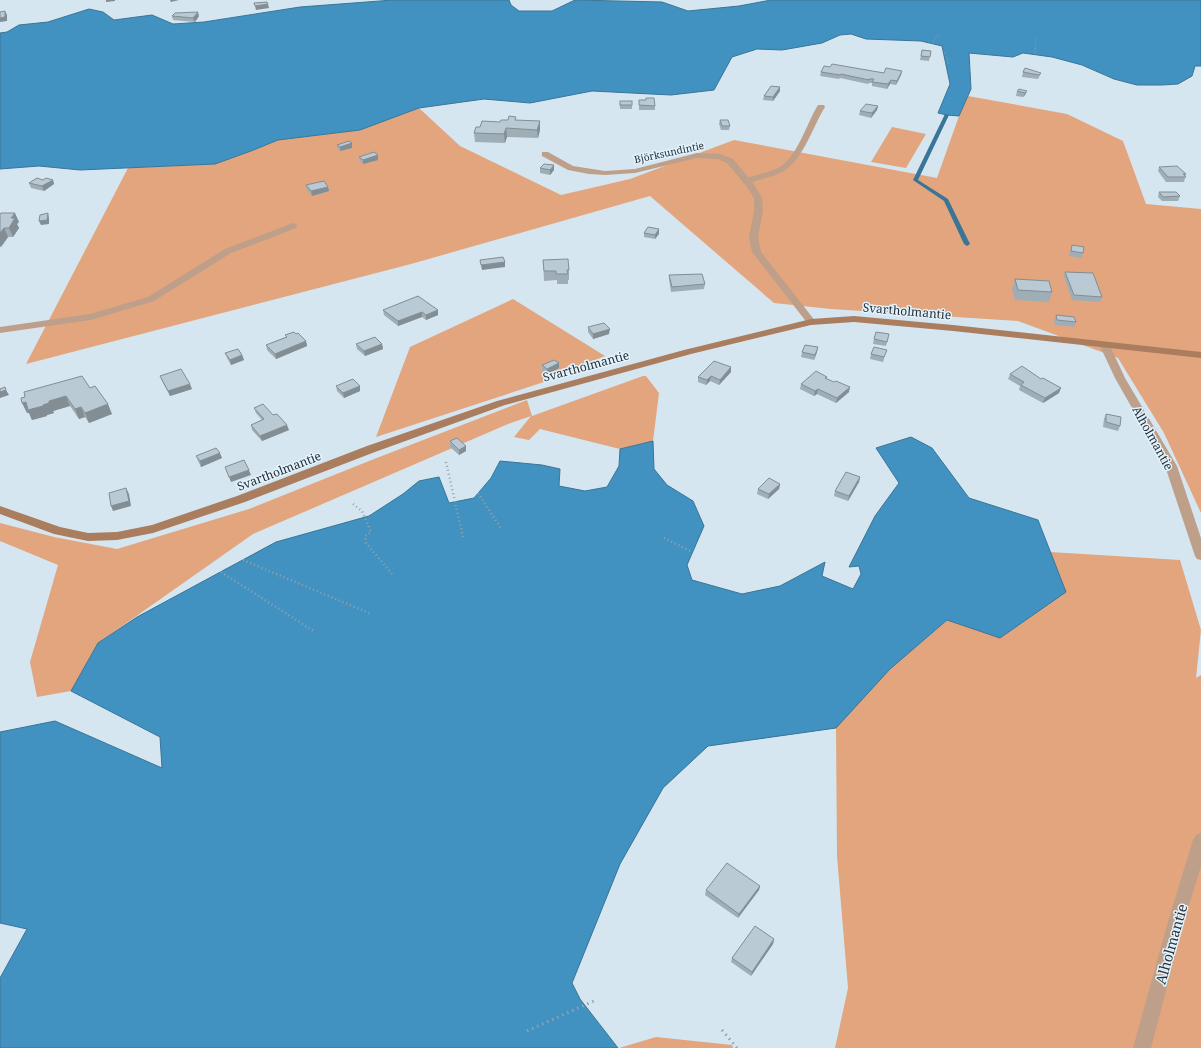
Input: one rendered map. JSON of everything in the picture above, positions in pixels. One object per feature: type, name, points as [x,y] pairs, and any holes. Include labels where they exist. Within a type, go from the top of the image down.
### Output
[{"type":"street","points":[[746,181],[780,170],[789,162],[804,143],[813,120],[821,107]]},
{"type":"street","name":"Björksundintie","points":[[545,154],[561,164],[575,170],[615,173],[635,171],[701,156],[715,155],[724,157],[730,161],[758,196],[759,206],[752,242],[757,252],[810,322]]},
{"type":"street","points":[[0,330],[91,317],[151,299],[191,273],[228,252],[293,226]]},
{"type":"street","name":"Svartholmantie","points":[[0,510],[58,531],[88,537],[117,536],[153,530],[241,499],[371,449],[501,403],[688,352],[810,322],[854,320],[953,328],[1105,346],[1201,355]]},
{"type":"street","name":"Alholmantie","points":[[1105,346],[1120,378],[1171,466],[1201,556]]},
{"type":"street","name":"Alholmantie","points":[[1142,1048],[1177,918],[1201,840]]},
{"type":"path","points":[[932,43],[939,34]]},
{"type":"path","points":[[1035,54],[1036,38]]},
{"type":"path","points":[[944,53],[946,53],[948,64]]},
{"type":"path","points":[[446,462],[464,537]]},
{"type":"path","points":[[478,493],[502,530]]},
{"type":"path","points":[[353,504],[362,511],[371,532],[365,536],[366,543],[392,574]]},
{"type":"path","points":[[664,538],[692,552]]},
{"type":"path","points":[[243,560],[369,613]]},
{"type":"path","points":[[221,572],[315,632]]},
{"type":"path","points":[[527,1031],[596,1000]]},
{"type":"path","points":[[722,1030],[737,1048]]},
{"type":"shaded area","points":[[968,96],[1067,114],[1123,141],[1146,204],[1201,209],[1201,513],[1164,433],[1118,358],[1018,321],[831,309],[774,303],[650,196],[411,264],[26,364],[128,168],[215,164],[278,140],[360,130],[419,108],[460,146],[561,195],[630,179],[734,140],[937,178],[959,116]]},
{"type":"shaded area","points":[[892,127],[926,134],[906,168],[871,162]]},
{"type":"shaded area","points":[[513,299],[605,356],[544,382],[376,437],[410,347]]},
{"type":"shaded area","points":[[646,376],[659,393],[653,441],[620,449],[540,429],[529,440],[514,437],[531,416],[508,424],[253,534],[98,643],[71,691],[37,697],[30,662],[58,565],[0,541],[0,523],[54,537],[117,549],[249,509],[527,400],[532,416]]},
{"type":"shaded area","points":[[1045,539],[1050,552],[1180,560],[1201,630],[1196,678],[1201,675],[1201,1048],[835,1048],[848,988],[837,856],[836,728],[708,746],[663,788],[620,864],[572,983],[580,999],[542,936],[597,767],[915,647]]},
{"type":"shaded area","points":[[656,1037],[732,1045],[733,1048],[619,1048]]},
{"type":"water","points":[[393,0],[509,0],[511,5],[519,11],[552,11],[575,0],[662,2],[688,11],[739,6],[771,0],[1201,0],[1201,66],[1195,66],[1192,76],[1178,84],[1137,85],[1114,79],[1082,65],[1052,57],[1023,53],[1013,57],[969,53],[971,89],[959,116],[947,115],[938,113],[950,84],[942,46],[921,41],[866,39],[851,34],[840,35],[822,43],[782,50],[757,49],[732,57],[714,90],[671,95],[592,91],[530,103],[484,99],[419,108],[360,130],[278,140],[215,164],[80,170],[39,166],[0,169],[0,33],[7,32],[19,25],[48,22],[89,9],[103,12],[114,20],[152,15],[173,24],[204,22],[300,7]]},
{"type":"water","points":[[911,437],[932,448],[969,498],[1038,520],[1066,592],[1000,638],[947,620],[890,669],[836,728],[708,746],[663,788],[620,864],[572,983],[580,999],[618,1048],[0,1048],[0,978],[27,929],[0,923],[0,732],[55,721],[162,768],[160,737],[71,691],[98,643],[137,617],[276,542],[369,516],[403,494],[419,481],[439,477],[449,503],[474,498],[491,478],[500,461],[542,465],[560,469],[559,486],[585,491],[607,487],[619,466],[620,449],[653,441],[654,469],[667,485],[693,501],[704,526],[687,565],[692,580],[742,594],[780,586],[825,562],[822,576],[853,589],[861,574],[859,566],[849,567],[875,516],[899,483],[876,448]]},
{"type":"building","points":[[267,2],[268,4],[255,6],[254,3]]},
{"type":"building","points":[[5,11],[5,17],[0,18],[0,12]]},
{"type":"building","points":[[198,12],[193,18],[172,16],[175,13]]},
{"type":"building","points":[[922,50],[931,51],[930,57],[921,56]]},
{"type":"building","points":[[832,64],[884,73],[886,68],[902,71],[897,81],[891,80],[888,84],[872,82],[874,79],[869,80],[841,74],[821,72],[824,66],[830,67]]},
{"type":"building","points":[[1025,68],[1041,73],[1039,75],[1023,72]]},
{"type":"building","points":[[771,86],[780,87],[773,97],[764,96]]},
{"type":"building","points":[[1019,89],[1027,91],[1025,93],[1017,91]]},
{"type":"building","points":[[646,98],[654,98],[655,106],[639,105],[639,100],[646,100]]},
{"type":"building","points":[[620,101],[632,101],[632,105],[620,105]]},
{"type":"building","points":[[866,104],[878,106],[872,113],[860,111]]},
{"type":"building","points":[[509,116],[516,117],[515,120],[540,121],[537,130],[506,128],[504,134],[474,133],[476,127],[480,127],[482,121],[500,122],[501,120],[508,120]]},
{"type":"building","points":[[720,120],[728,120],[730,126],[722,126]]},
{"type":"building","points":[[349,141],[352,143],[340,147],[337,145]]},
{"type":"building","points":[[374,152],[378,155],[363,160],[359,157]]},
{"type":"building","points":[[544,164],[554,165],[550,170],[540,168]]},
{"type":"building","points":[[1177,166],[1186,174],[1183,174],[1186,177],[1168,177],[1159,167]]},
{"type":"building","points":[[37,178],[43,180],[46,178],[53,180],[42,186],[29,183]]},
{"type":"building","points":[[324,181],[328,187],[311,191],[306,185]]},
{"type":"building","points":[[1159,192],[1176,192],[1180,196],[1163,197]]},
{"type":"building","points":[[15,213],[11,218],[15,218],[9,228],[4,228],[0,233],[0,214]]},
{"type":"building","points":[[48,213],[47,220],[39,221],[40,215]]},
{"type":"building","points":[[648,227],[659,229],[655,235],[644,233]]},
{"type":"building","points":[[1072,245],[1084,247],[1083,253],[1071,251]]},
{"type":"building","points":[[503,257],[505,262],[481,265],[480,260]]},
{"type":"building","points":[[568,259],[568,274],[556,274],[556,271],[544,271],[543,260]]},
{"type":"building","points":[[1065,272],[1093,273],[1102,297],[1074,295]]},
{"type":"building","points":[[702,274],[705,284],[672,287],[669,275]]},
{"type":"building","points":[[1015,279],[1049,281],[1052,292],[1018,290]]},
{"type":"building","points":[[418,296],[438,310],[426,315],[422,312],[398,321],[383,310]]},
{"type":"building","points":[[1056,315],[1074,317],[1076,322],[1057,320]]},
{"type":"building","points":[[604,323],[610,329],[593,334],[588,327]]},
{"type":"building","points":[[294,332],[296,334],[298,333],[306,341],[275,354],[266,345],[287,337],[285,335]]},
{"type":"building","points":[[876,332],[889,334],[887,342],[874,339]]},
{"type":"building","points":[[375,337],[382,344],[364,351],[356,344]]},
{"type":"building","points":[[805,345],[818,347],[815,355],[802,352]]},
{"type":"building","points":[[874,347],[887,350],[884,357],[871,354]]},
{"type":"building","points":[[238,349],[242,355],[230,360],[225,353]]},
{"type":"building","points":[[554,360],[559,363],[547,369],[542,365]]},
{"type":"building","points":[[714,361],[731,367],[720,380],[711,376],[707,380],[698,377]]},
{"type":"building","points":[[1022,366],[1041,379],[1043,378],[1061,388],[1045,398],[1021,385],[1024,382],[1010,374]]},
{"type":"building","points":[[181,369],[190,384],[168,391],[160,376]]},
{"type":"building","points":[[816,371],[827,377],[825,378],[850,387],[837,398],[818,389],[815,391],[801,384]]},
{"type":"building","points":[[82,376],[90,388],[95,386],[108,404],[85,413],[81,407],[75,409],[66,396],[49,401],[49,403],[43,406],[28,410],[26,402],[22,403],[21,398],[25,397],[24,392]]},
{"type":"building","points":[[353,379],[360,386],[343,393],[336,386]]},
{"type":"building","points":[[5,387],[6,390],[0,392],[0,389]]},
{"type":"building","points":[[263,404],[273,415],[277,414],[287,425],[260,436],[251,425],[264,419],[254,408]]},
{"type":"building","points":[[1106,414],[1121,417],[1120,426],[1106,422]]},
{"type":"building","points":[[457,438],[466,446],[459,450],[450,441]]},
{"type":"building","points":[[216,448],[220,453],[200,461],[196,456]]},
{"type":"building","points":[[244,460],[249,470],[229,477],[225,467]]},
{"type":"building","points":[[846,472],[860,477],[849,496],[835,491]]},
{"type":"building","points":[[769,478],[780,484],[769,494],[758,489]]},
{"type":"building","points":[[126,488],[129,501],[111,506],[109,493]]},
{"type":"building","points":[[727,863],[760,886],[739,914],[706,890]]},
{"type":"building","points":[[755,926],[774,939],[752,972],[732,958]]},
{"type":"waterway","points":[[947,115],[915,180],[946,200],[967,244]]}]
